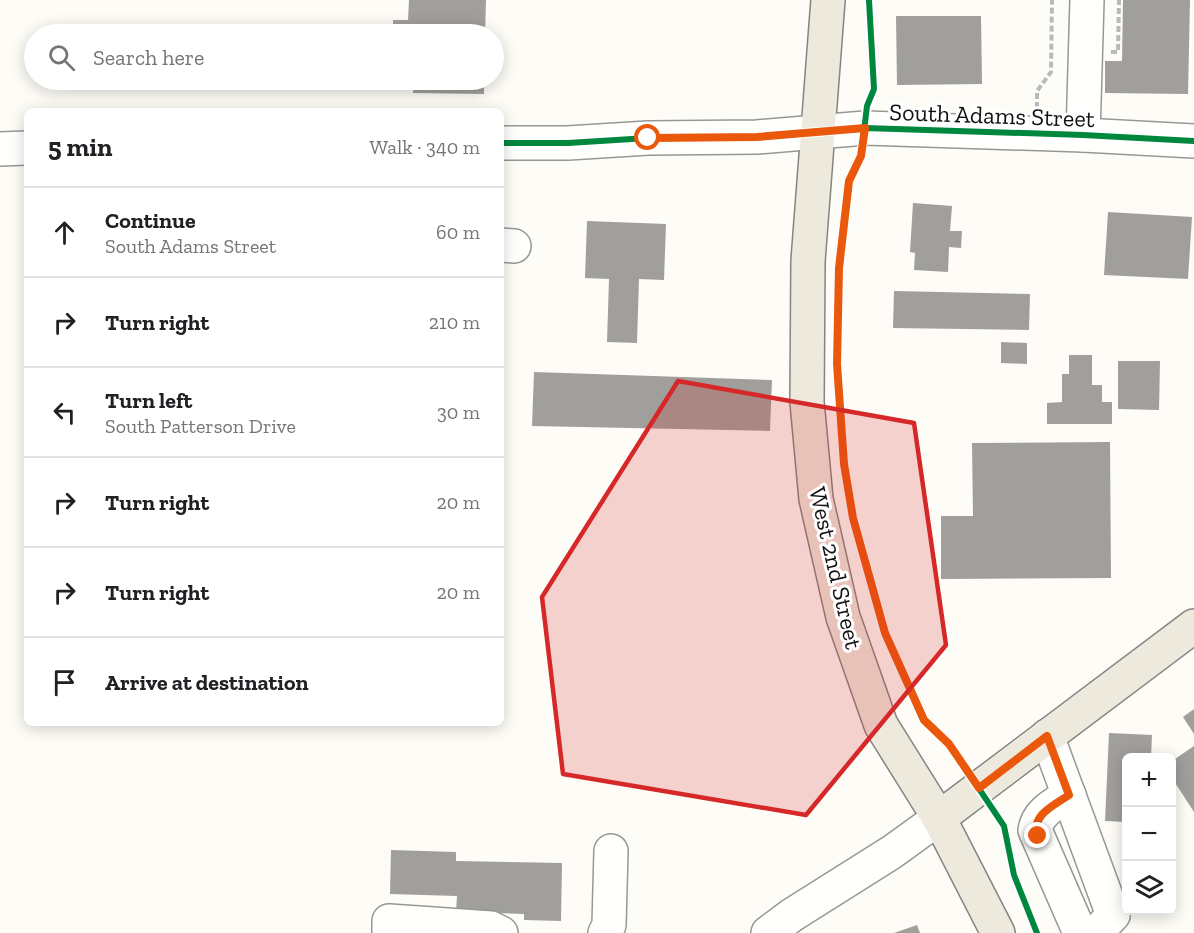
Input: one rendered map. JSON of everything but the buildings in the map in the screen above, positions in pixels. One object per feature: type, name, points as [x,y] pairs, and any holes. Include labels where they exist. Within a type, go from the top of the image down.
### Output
[{"type":"main road","name":"West 2nd Street","points":[[828,0],[808,261],[807,392],[816,499],[843,617],[881,725],[939,818],[998,933]]},
{"type":"main road","points":[[939,818],[1194,626]]},
{"type":"street","points":[[1083,135],[1087,0]]},
{"type":"street","name":"South Adams Street","points":[[504,143],[757,137],[865,128],[1194,141]]},
{"type":"street","points":[[0,149],[24,148]]},
{"type":"street","points":[[1047,736],[1113,915],[1096,933]]},
{"type":"street","points":[[1069,795],[1044,812],[1036,823],[1035,830],[1080,933]]},
{"type":"street","points":[[768,933],[792,915],[892,852],[939,818]]},
{"type":"street","points":[[605,933],[609,924],[611,851]]},
{"type":"street","points":[[389,933],[389,921],[440,929],[494,931]]},
{"type":"path","points":[[1036,109],[1037,91],[1051,72],[1052,0]]},
{"type":"highlighted area","points":[[678,381],[914,423],[946,645],[806,815],[563,774],[542,597]]},
{"type":"cycle path","points":[[869,0],[874,89],[867,106],[861,156],[849,181],[839,268],[837,364],[844,464],[853,518],[885,633],[924,720],[949,744],[1004,826],[1014,875],[1037,933]]},
{"type":"cycle path","points":[[504,143],[757,137],[865,128],[1194,141]]},
{"type":"route","points":[[648,138],[757,137],[865,128],[861,156],[849,181],[839,268],[837,364],[844,464],[853,518],[885,633],[924,720],[949,744],[979,788],[1047,736],[1069,795],[1039,817],[1035,830],[1038,836]]}]
